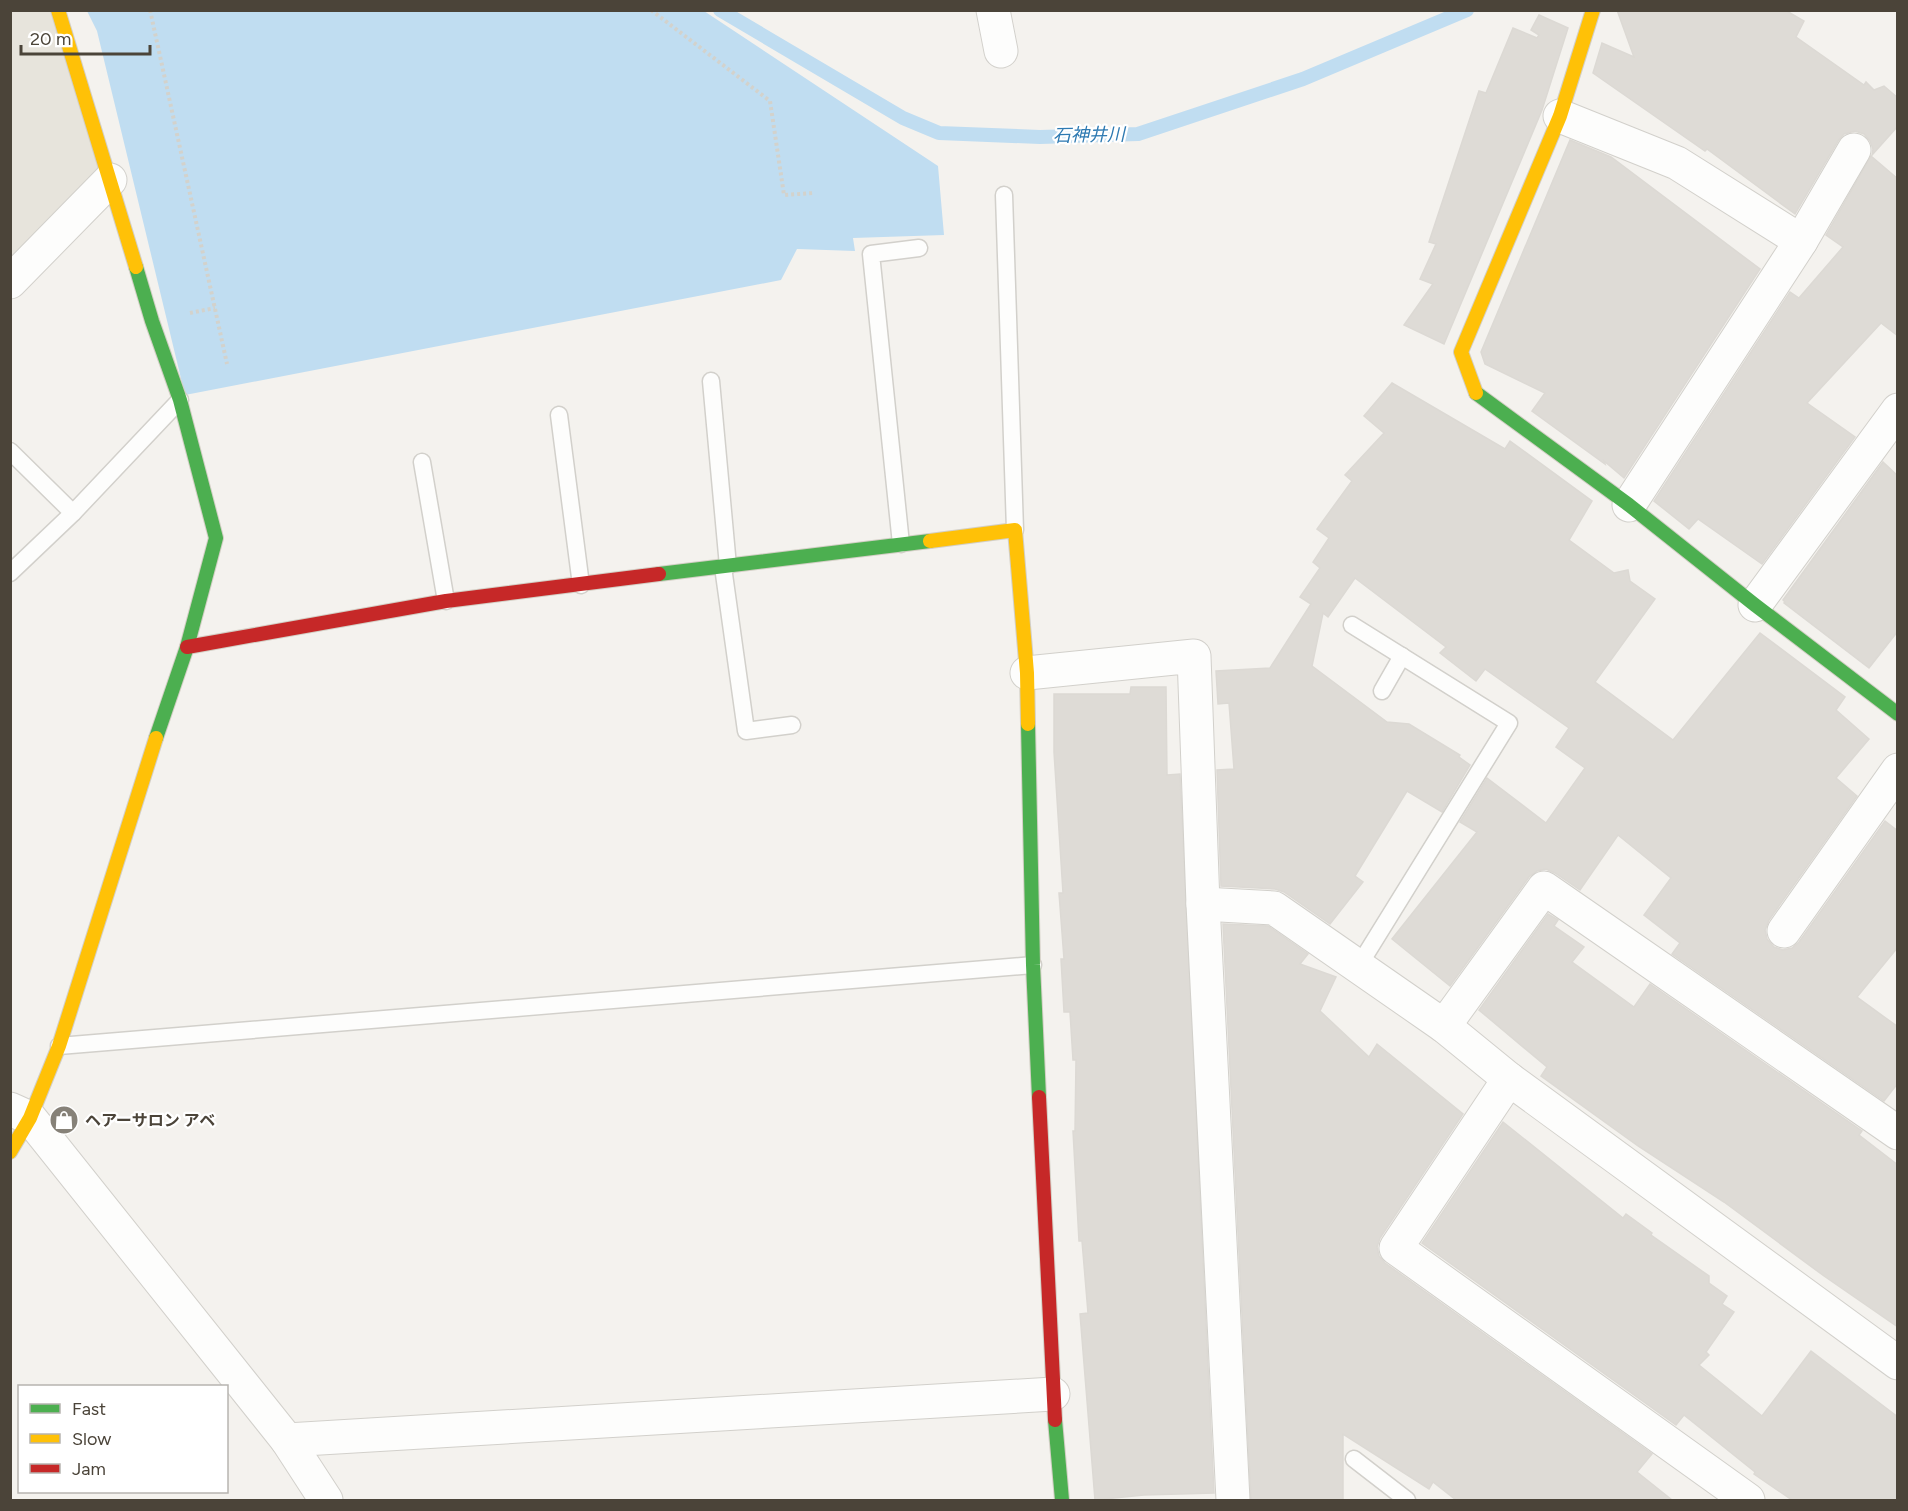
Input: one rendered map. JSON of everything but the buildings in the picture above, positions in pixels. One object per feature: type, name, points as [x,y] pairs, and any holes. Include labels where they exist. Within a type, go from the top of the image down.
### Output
[{"type":"street","points":[[10,1152],[20,1113],[59,1047],[138,790],[187,647],[216,538],[180,400],[152,321],[58,10]]},
{"type":"street","points":[[993,10],[1002,51]]},
{"type":"street","points":[[1593,10],[1560,116],[1461,352],[1476,393],[1629,505],[1898,714]]},
{"type":"street","points":[[1560,116],[1677,163],[1801,241]]},
{"type":"street","points":[[1629,505],[1801,241],[1854,150]]},
{"type":"street","points":[[10,282],[110,180]]},
{"type":"street","points":[[1755,605],[1898,410]]},
{"type":"street","points":[[187,647],[446,601],[1015,530],[1027,674],[1034,965],[1053,1394],[1062,1500]]},
{"type":"street","points":[[1027,674],[1194,656],[1203,904],[1233,1500]]},
{"type":"street","points":[[1784,931],[1898,770]]},
{"type":"street","points":[[1444,1026],[1544,888],[1898,1133]]},
{"type":"street","points":[[1203,904],[1274,908],[1444,1026],[1509,1079],[1898,1363]]},
{"type":"street","points":[[1509,1079],[1396,1248],[1748,1500]]},
{"type":"street","points":[[20,1113],[287,1440],[320,1497]]},
{"type":"street","points":[[287,1440],[1053,1394]]},
{"type":"lane","points":[[1004,195],[1015,530]]},
{"type":"lane","points":[[901,544],[871,254],[919,248]]},
{"type":"lane","points":[[711,381],[725,566],[746,731],[792,725]]},
{"type":"lane","points":[[10,573],[72,513],[180,400]]},
{"type":"lane","points":[[559,415],[580,585]]},
{"type":"lane","points":[[10,451],[72,513]]},
{"type":"lane","points":[[422,462],[446,601]]},
{"type":"lane","points":[[1352,625],[1509,723],[1358,967]]},
{"type":"lane","points":[[1382,691],[1402,657]]},
{"type":"lane","points":[[59,1047],[1034,965]]},
{"type":"lane","points":[[1354,1459],[1407,1500]]},
{"type":"path","points":[[150,10],[227,364]]},
{"type":"path","points":[[651,10],[770,101],[784,195],[814,193]]},
{"type":"shaded area","points":[[11,11],[58,11],[110,180],[11,282]]},
{"type":"water","points":[[87,11],[704,11],[938,166],[944,235],[853,238],[855,251],[797,249],[781,280],[185,395],[97,31]]},
{"type":"waterway","name":"石神井川","points":[[720,10],[903,118],[939,133],[1040,137],[1138,134],[1303,79],[1467,10]]},
{"type":"traffic: fast","points":[[136,267],[180,400],[216,538],[187,647],[156,738]]},
{"type":"traffic: fast","points":[[1476,393],[1629,505],[1898,714]]},
{"type":"traffic: fast","points":[[659,574],[930,541]]},
{"type":"traffic: fast","points":[[1028,724],[1033,965],[1039,1097]]},
{"type":"traffic: fast","points":[[1055,1420],[1062,1500]]},
{"type":"traffic: slow","points":[[58,10],[136,267]]},
{"type":"traffic: slow","points":[[1476,393],[1461,352],[1560,116],[1593,10]]},
{"type":"traffic: slow","points":[[930,541],[1015,530],[1027,673],[1028,724]]},
{"type":"traffic: slow","points":[[10,1152],[30,1118],[59,1046],[156,738]]},
{"type":"traffic: jam","points":[[187,647],[446,601],[659,574]]},
{"type":"traffic: jam","points":[[1039,1097],[1055,1420]]},
{"type":"place","name":"ヘアーサロン アベ","points":[[64,1120]]}]
